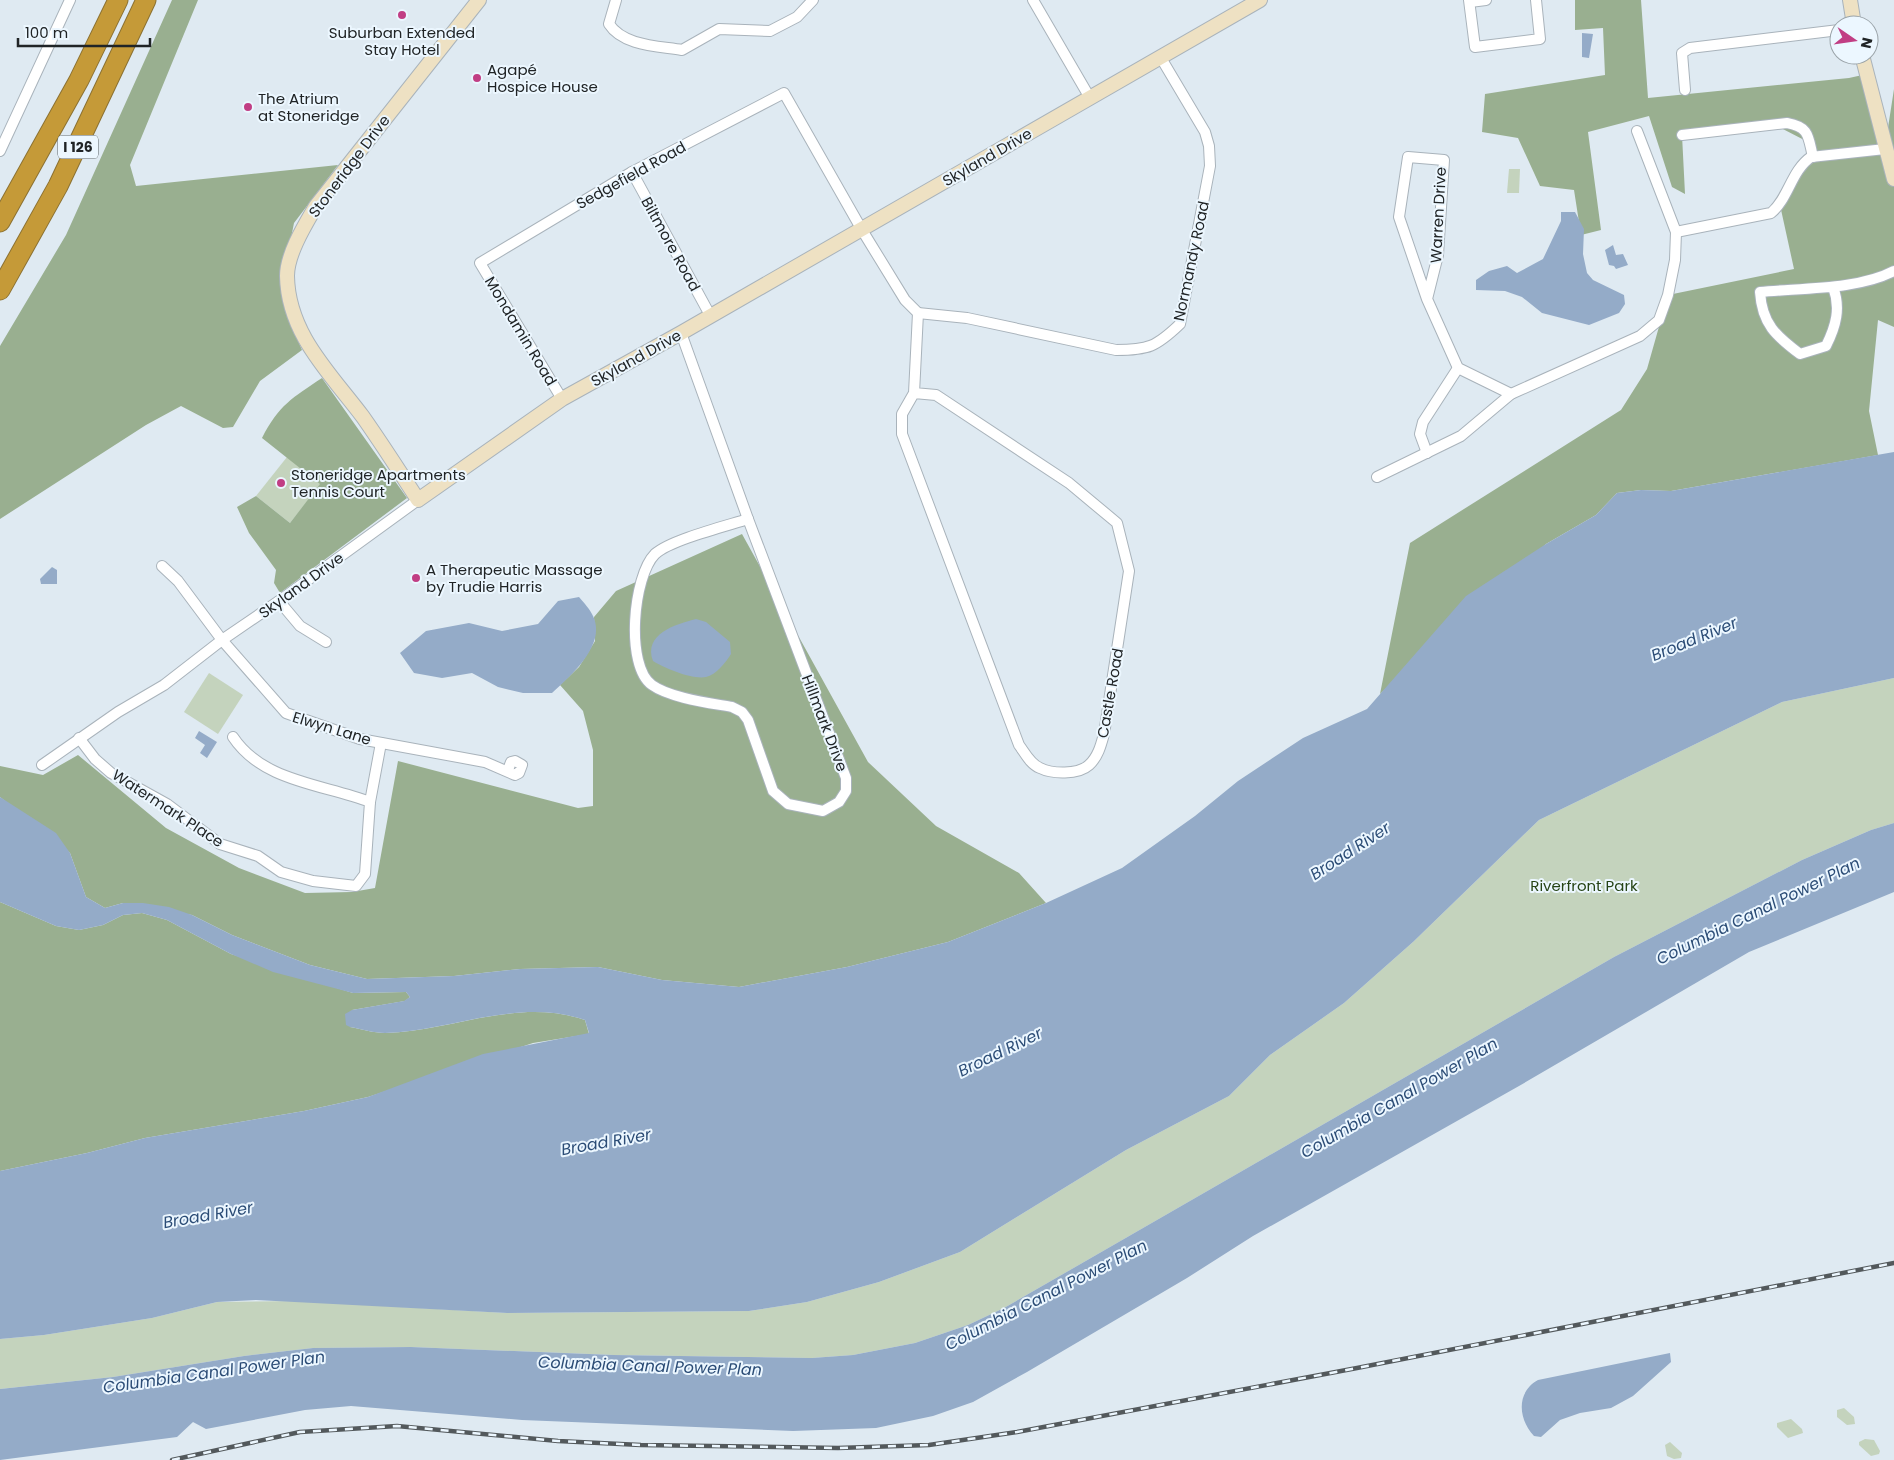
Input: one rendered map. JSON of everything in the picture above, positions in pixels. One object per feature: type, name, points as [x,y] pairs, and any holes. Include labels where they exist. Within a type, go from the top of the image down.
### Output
[{"type":"highway","name":"I 126","points":[[0,222],[79,80],[118,0]]},
{"type":"highway","name":"I 126","points":[[0,290],[62,178],[146,0]]},
{"type":"street","points":[[0,151],[70,0]]},
{"type":"street","name":"Stoneridge Drive","points":[[418,500],[362,416],[304,339],[291,312],[287,274],[298,236],[316,206],[479,0]]},
{"type":"street","points":[[616,0],[609,24],[615,33],[633,41],[682,50],[719,29],[770,32],[797,17],[813,0]]},
{"type":"street","points":[[1033,0],[1090,98]]},
{"type":"street","name":"Skyland Drive","points":[[42,765],[79,738],[164,685],[222,640],[562,399],[862,230],[1260,0]]},
{"type":"street","points":[[1486,0],[1469,1],[1475,47],[1540,39],[1536,0]]},
{"type":"street","points":[[1850,0],[1852,15]]},
{"type":"street","points":[[1685,90],[1682,53],[1690,48],[1829,31]]},
{"type":"street","name":"Normandy Road","points":[[918,313],[967,318],[1116,350],[1141,350],[1162,341],[1180,324],[1210,166],[1209,146],[1197,117],[1162,58]]},
{"type":"street","points":[[1864,65],[1894,179]]},
{"type":"street","name":"Sedgefield Road","points":[[480,263],[632,172],[784,93],[862,230]]},
{"type":"street","points":[[1682,135],[1787,123],[1800,126],[1806,132],[1813,157]]},
{"type":"street","points":[[1377,477],[1461,436],[1511,394],[1640,336],[1659,320],[1668,295],[1675,260],[1676,232],[1637,131]]},
{"type":"street","points":[[1676,232],[1771,213],[1780,205],[1801,164],[1813,157],[1885,149]]},
{"type":"street","name":"Warren Drive","points":[[1427,299],[1438,255],[1444,160],[1408,156],[1400,217],[1427,299],[1458,368]]},
{"type":"street","name":"Biltmore Road","points":[[632,172],[710,315]]},
{"type":"street","points":[[862,230],[905,300],[918,313]]},
{"type":"street","name":"Mondamin Road","points":[[480,263],[562,399]]},
{"type":"street","points":[[1833,287],[1838,299],[1836,327],[1826,346],[1800,354],[1776,336],[1761,309],[1760,292],[1833,287],[1894,270]]},
{"type":"street","name":"Castle Road","points":[[914,393],[936,395],[1069,483],[1117,523],[1129,571],[1104,734],[1098,755],[1088,766],[1073,771],[1055,772],[1039,768],[1028,759],[1019,745],[902,434],[902,414],[914,393],[918,313]]},
{"type":"street","name":"Hillmark Drive","points":[[680,333],[846,778],[846,791],[839,802],[823,810],[788,804],[773,791],[748,720],[742,712],[732,707],[664,692],[651,685],[642,674],[638,661],[635,624],[637,592],[646,569],[656,554],[672,544],[748,519]]},
{"type":"street","points":[[1427,453],[1420,434],[1423,422],[1458,368],[1511,394]]},
{"type":"street","name":"Elwyn Lane","points":[[162,566],[178,581],[222,640],[286,713],[360,739],[485,762],[508,770]]},
{"type":"street","points":[[279,601],[300,626],[326,642]]},
{"type":"street","points":[[233,737],[242,751],[269,770],[370,802]]},
{"type":"street","name":"Watermark Place","points":[[79,738],[95,759],[112,773],[167,804],[220,844],[258,856],[281,872],[313,881],[356,886],[365,874],[370,802],[381,743]]},
{"type":"green space","points":[[172,0],[198,0],[130,165],[136,186],[338,165],[294,223],[282,283],[286,314],[302,350],[260,381],[233,427],[223,428],[181,406],[146,425],[0,519],[0,346],[66,235]]},
{"type":"green space","points":[[1575,0],[1641,0],[1648,98],[1849,78],[1867,74],[1885,147],[1894,89],[1894,327],[1878,320],[1869,411],[1878,455],[1671,491],[1641,490],[1617,493],[1596,515],[1546,544],[1380,694],[1410,543],[1621,410],[1647,369],[1668,295],[1794,269],[1780,205],[1811,157],[1810,143],[1773,124],[1682,135],[1685,194],[1672,187],[1649,116],[1588,132],[1601,230],[1581,235],[1574,190],[1540,186],[1518,138],[1482,132],[1485,94],[1605,75],[1603,28],[1575,30]]},
{"type":"green space","points":[[1509,169],[1520,169],[1519,193],[1507,193]]},
{"type":"green space","points":[[322,378],[407,498],[280,593],[274,583],[276,570],[249,533],[237,507],[256,496],[290,523],[320,484],[262,438],[274,418],[287,403]]},
{"type":"green space","points":[[287,457],[321,484],[290,523],[256,496]]},
{"type":"green space","points":[[742,534],[868,762],[936,826],[1019,873],[1046,903],[948,942],[847,967],[739,987],[662,980],[598,967],[520,969],[454,976],[367,979],[310,965],[232,935],[192,915],[123,903],[105,908],[86,897],[70,853],[0,797],[0,766],[43,775],[78,755],[166,828],[239,868],[305,893],[352,892],[375,888],[398,761],[578,808],[593,806],[593,750],[583,711],[560,685],[579,667],[595,641],[594,617],[616,591]]},
{"type":"green space","points":[[209,673],[243,695],[218,734],[184,712]]},
{"type":"green space","name":"Riverfront Park","points":[[1894,678],[1894,823],[1871,830],[1802,860],[1614,957],[1004,1308],[968,1325],[915,1343],[853,1355],[812,1358],[614,1355],[411,1347],[313,1348],[244,1356],[113,1377],[0,1389],[0,1339],[44,1335],[152,1318],[217,1302],[297,1301],[507,1313],[749,1311],[807,1302],[879,1282],[960,1252],[1126,1150],[1229,1096],[1270,1055],[1344,1003],[1413,942],[1539,820],[1782,702]]},
{"type":"green space","points":[[0,902],[56,926],[79,930],[103,925],[123,915],[142,913],[167,920],[231,954],[353,993],[406,992],[410,997],[405,1001],[352,1010],[350,1027],[372,1032],[410,1031],[510,1013],[535,1012],[560,1014],[585,1020],[589,1034],[533,1043],[368,1097],[304,1111],[145,1138],[87,1153],[0,1171]]},
{"type":"green space","points":[[1844,1408],[1854,1417],[1855,1424],[1847,1425],[1837,1417],[1837,1410]]},
{"type":"green space","points":[[1791,1419],[1802,1429],[1803,1433],[1788,1438],[1777,1427],[1777,1423]]},
{"type":"green space","points":[[1865,1439],[1874,1440],[1880,1451],[1879,1454],[1871,1456],[1859,1445],[1859,1442]]},
{"type":"green space","points":[[1670,1442],[1682,1453],[1681,1458],[1674,1459],[1667,1456],[1665,1445]]},
{"type":"water","points":[[1582,33],[1593,34],[1589,58],[1582,57]]},
{"type":"water","points":[[1561,212],[1575,212],[1584,229],[1583,254],[1587,273],[1593,280],[1624,295],[1625,304],[1619,313],[1589,325],[1542,313],[1522,297],[1505,291],[1476,290],[1476,280],[1489,271],[1507,266],[1517,273],[1543,259],[1561,221]]},
{"type":"water","points":[[1613,245],[1616,255],[1623,254],[1628,265],[1616,269],[1614,266],[1609,265],[1605,250]]},
{"type":"water","name":"Broad River","points":[[1894,452],[1894,678],[1782,702],[1539,820],[1413,942],[1344,1003],[1270,1055],[1229,1096],[1126,1150],[960,1252],[879,1282],[807,1302],[749,1311],[507,1313],[256,1300],[217,1302],[152,1318],[44,1335],[0,1339],[0,1171],[87,1153],[145,1138],[304,1111],[368,1097],[483,1054],[589,1033],[585,1020],[560,1014],[534,1012],[510,1013],[410,1031],[385,1033],[368,1031],[346,1025],[345,1014],[352,1010],[404,1001],[410,997],[406,992],[353,993],[273,972],[231,954],[167,920],[142,913],[123,915],[103,925],[79,930],[56,926],[0,902],[0,797],[56,833],[70,853],[86,897],[105,908],[123,903],[143,903],[169,907],[192,915],[232,935],[310,965],[367,979],[454,976],[520,969],[598,967],[662,980],[739,987],[847,967],[948,942],[1046,903],[1122,868],[1195,816],[1238,781],[1303,738],[1367,709],[1466,596],[1546,544],[1596,515],[1617,493],[1641,490],[1671,491]]},
{"type":"water","points":[[52,567],[57,570],[57,584],[41,584],[40,579]]},
{"type":"water","points":[[579,597],[589,608],[593,616],[596,627],[595,638],[591,649],[577,669],[552,693],[523,693],[498,687],[472,673],[442,678],[414,673],[400,653],[426,631],[469,623],[502,631],[538,624],[558,601]]},
{"type":"water","points":[[696,619],[706,622],[730,642],[731,654],[720,668],[710,676],[694,677],[679,673],[653,661],[651,652],[657,637],[671,627]]},
{"type":"water","points":[[199,731],[217,742],[207,758],[200,753],[205,745],[195,738]]},
{"type":"water","name":"Columbia Canal Power Plan","points":[[1894,823],[1894,892],[1749,952],[1519,1086],[1253,1236],[1187,1278],[1027,1372],[973,1402],[933,1416],[876,1428],[793,1431],[522,1420],[351,1406],[305,1410],[206,1429],[193,1422],[177,1437],[0,1460],[0,1389],[113,1377],[244,1356],[313,1348],[411,1347],[614,1355],[812,1358],[853,1355],[915,1343],[968,1325],[1004,1308],[1614,957],[1802,860],[1871,830]]},
{"type":"water","points":[[1670,1353],[1671,1362],[1633,1396],[1611,1408],[1580,1413],[1560,1420],[1541,1437],[1534,1436],[1525,1422],[1522,1414],[1523,1399],[1526,1391],[1538,1380]]},
{"type":"railway","points":[[172,1460],[300,1432],[397,1426],[558,1441],[641,1445],[838,1448],[929,1445],[1017,1432],[1357,1368],[1894,1263]]},
{"type":"place","name":"Suburban Extended Stay Hotel","points":[[402,15]]},
{"type":"place","name":"Agapé Hospice House","points":[[477,78]]},
{"type":"place","name":"The Atrium at Stoneridge","points":[[248,107]]},
{"type":"place","name":"Stoneridge Apartments Tennis Court","points":[[281,483]]},
{"type":"place","name":"A Therapeutic Massage by Trudie Harris","points":[[416,578]]}]
